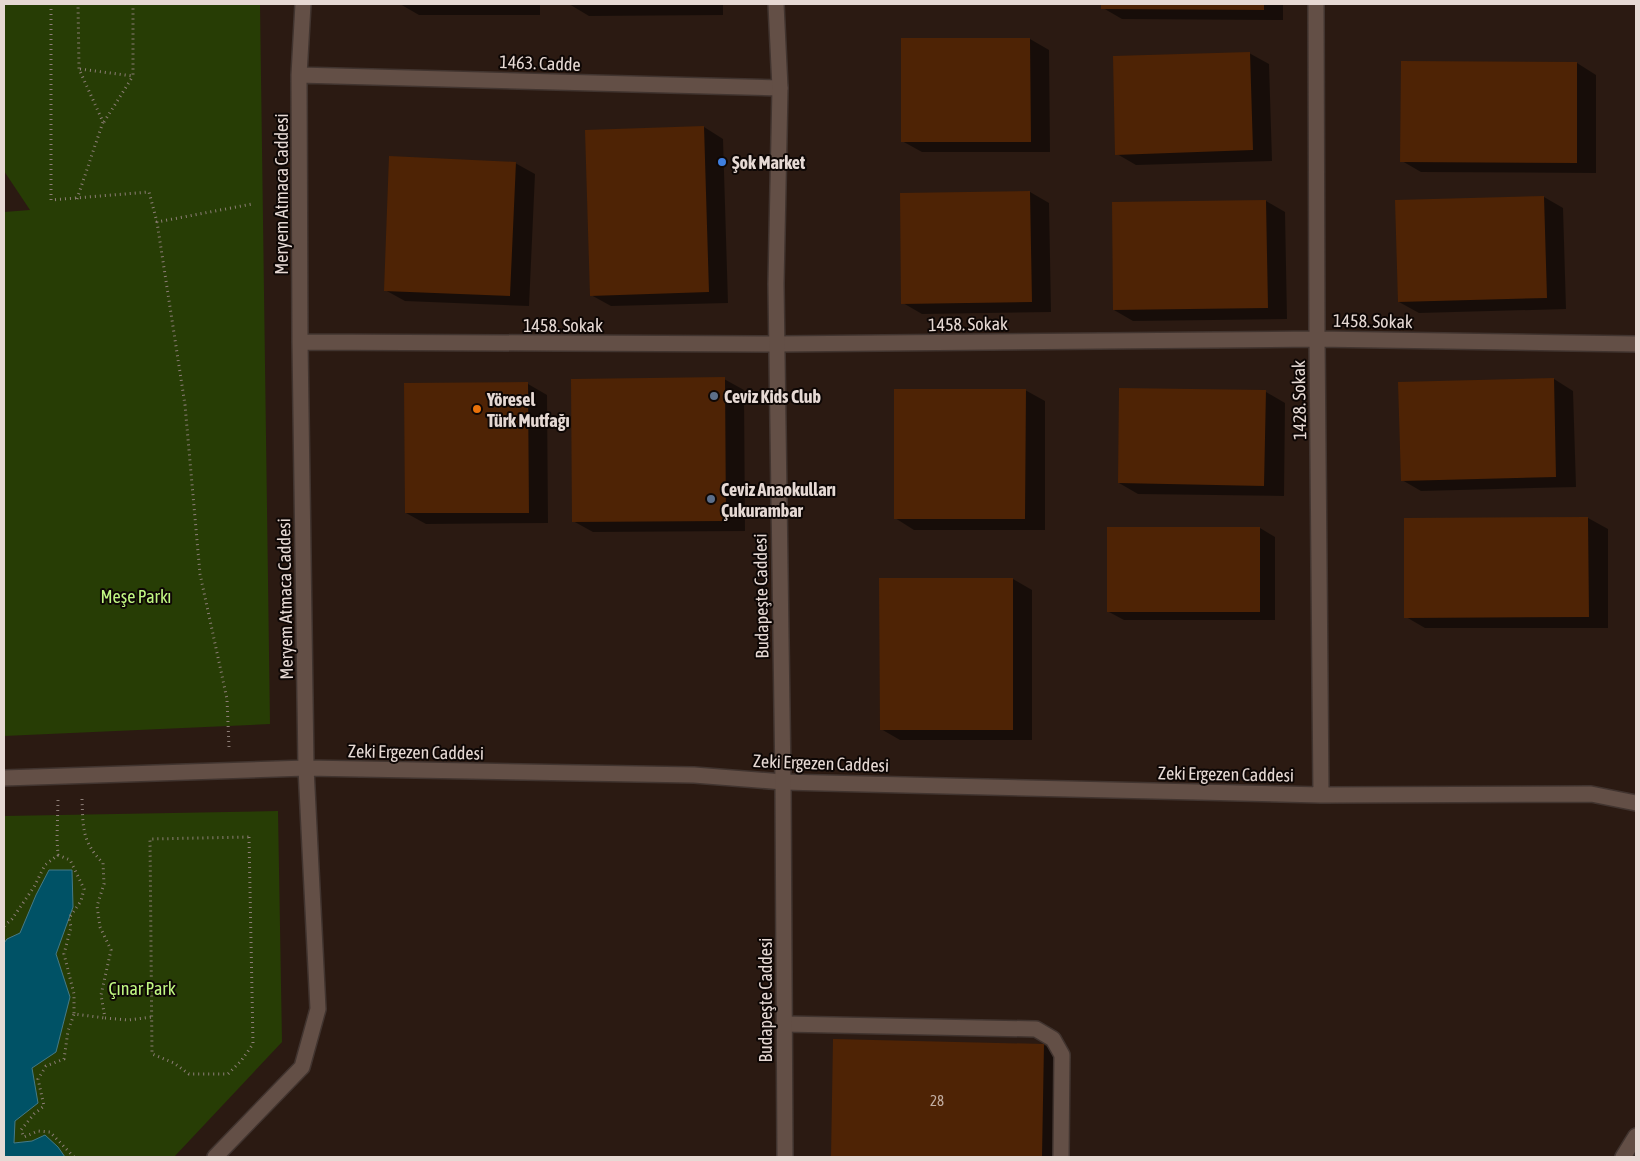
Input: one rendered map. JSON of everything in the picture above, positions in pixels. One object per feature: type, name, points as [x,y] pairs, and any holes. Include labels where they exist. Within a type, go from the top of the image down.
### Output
[{"type":"street","name":"Meryem Atmaca Caddesi","points":[[215,1157],[302,1067],[318,1010],[306,768],[300,342],[300,75],[303,4]]},
{"type":"street","name":"Budapeşte Caddesi","points":[[776,4],[780,88],[776,344],[783,782],[785,1157]]},
{"type":"street","name":"1428. Sokak","points":[[1316,4],[1321,795]]},
{"type":"street","name":"1463. Cadde","points":[[300,75],[780,88]]},
{"type":"street","name":"1458. Sokak","points":[[300,342],[776,344],[1317,339],[1636,344]]},
{"type":"street","name":"Zeki Ergezen Caddesi","points":[[4,778],[306,768],[694,775],[783,782],[1321,795],[1592,794],[1636,803]]},
{"type":"street","points":[[784,1024],[1036,1029],[1045,1033],[1053,1039],[1062,1055],[1061,1157]]},
{"type":"street","points":[[1624,1157],[1636,1136]]},
{"type":"path","points":[[51,4],[51,200],[149,192],[157,222],[185,405],[200,574],[227,699],[231,771]]},
{"type":"path","points":[[78,4],[79,69],[103,122]]},
{"type":"path","points":[[77,199],[103,122],[133,76],[133,4]]},
{"type":"path","points":[[79,69],[133,76]]},
{"type":"path","points":[[157,222],[252,204]]},
{"type":"path","points":[[58,854],[56,839],[59,776]]},
{"type":"path","points":[[82,776],[83,831],[93,853],[103,863],[104,884],[98,906],[100,927],[111,950],[101,995],[105,1018]]},
{"type":"path","points":[[249,837],[253,1044],[241,1061],[228,1074],[189,1074],[174,1063],[152,1054],[152,1017],[150,839],[249,837]]},
{"type":"path","points":[[4,926],[12,919],[30,893],[45,866],[58,854]]},
{"type":"path","points":[[58,854],[70,860],[84,889],[81,901],[69,918],[71,927],[64,954],[74,994],[74,1014],[68,1031],[64,1059],[46,1066],[38,1078],[44,1106],[34,1114],[21,1130],[24,1137],[38,1130],[50,1132],[74,1157]]},
{"type":"path","points":[[74,1014],[128,1020],[152,1017]]},
{"type":"green space","name":"Meşe Parkı","points":[[4,4],[260,4],[270,724],[4,736],[4,212],[30,210],[4,171]]},
{"type":"green space","name":"Çınar Park","points":[[278,811],[282,1042],[174,1157],[4,1157],[4,816]]},
{"type":"water","points":[[49,870],[72,870],[73,907],[56,954],[70,997],[56,1052],[32,1068],[38,1103],[15,1121],[14,1143],[32,1141],[45,1135],[58,1147],[65,1157],[4,1157],[4,943],[7,939],[20,933]]},
{"type":"building","points":[[1101,4],[1264,4],[1264,10],[1101,9]]},
{"type":"building","points":[[901,38],[1030,38],[1031,142],[901,142]]},
{"type":"building","points":[[1250,52],[1253,150],[1115,155],[1113,56]]},
{"type":"building","points":[[1401,61],[1577,62],[1577,163],[1400,162]]},
{"type":"building","points":[[704,126],[709,292],[590,296],[585,130]]},
{"type":"building","points":[[389,156],[516,162],[510,296],[384,291]]},
{"type":"building","points":[[1030,191],[1032,302],[901,304],[900,193]]},
{"type":"building","points":[[1544,196],[1547,298],[1398,302],[1395,200]]},
{"type":"building","points":[[1266,200],[1268,308],[1113,310],[1112,202]]},
{"type":"building","points":[[725,377],[726,521],[572,522],[571,379]]},
{"type":"building","points":[[1554,378],[1556,477],[1401,481],[1398,382]]},
{"type":"building","points":[[528,382],[529,513],[405,513],[404,383]]},
{"type":"building","points":[[1119,388],[1266,390],[1264,486],[1118,483]]},
{"type":"building","points":[[894,389],[1026,389],[1025,519],[894,519]]},
{"type":"building","points":[[1588,517],[1589,617],[1404,618],[1404,518]]},
{"type":"building","points":[[1107,527],[1260,527],[1260,612],[1107,612]]},
{"type":"building","points":[[879,578],[1013,578],[1013,730],[880,730]]},
{"type":"building","points":[[833,1039],[1044,1044],[1042,1157],[831,1157]]},
{"type":"place","name":"Şok Market","points":[[722,162]]},
{"type":"place","name":"Ceviz Kids Club","points":[[714,396]]},
{"type":"place","name":"Yöresel Türk Mutfağı","points":[[477,409]]},
{"type":"place","name":"Ceviz Anaokulları Çukurambar","points":[[711,499]]}]
